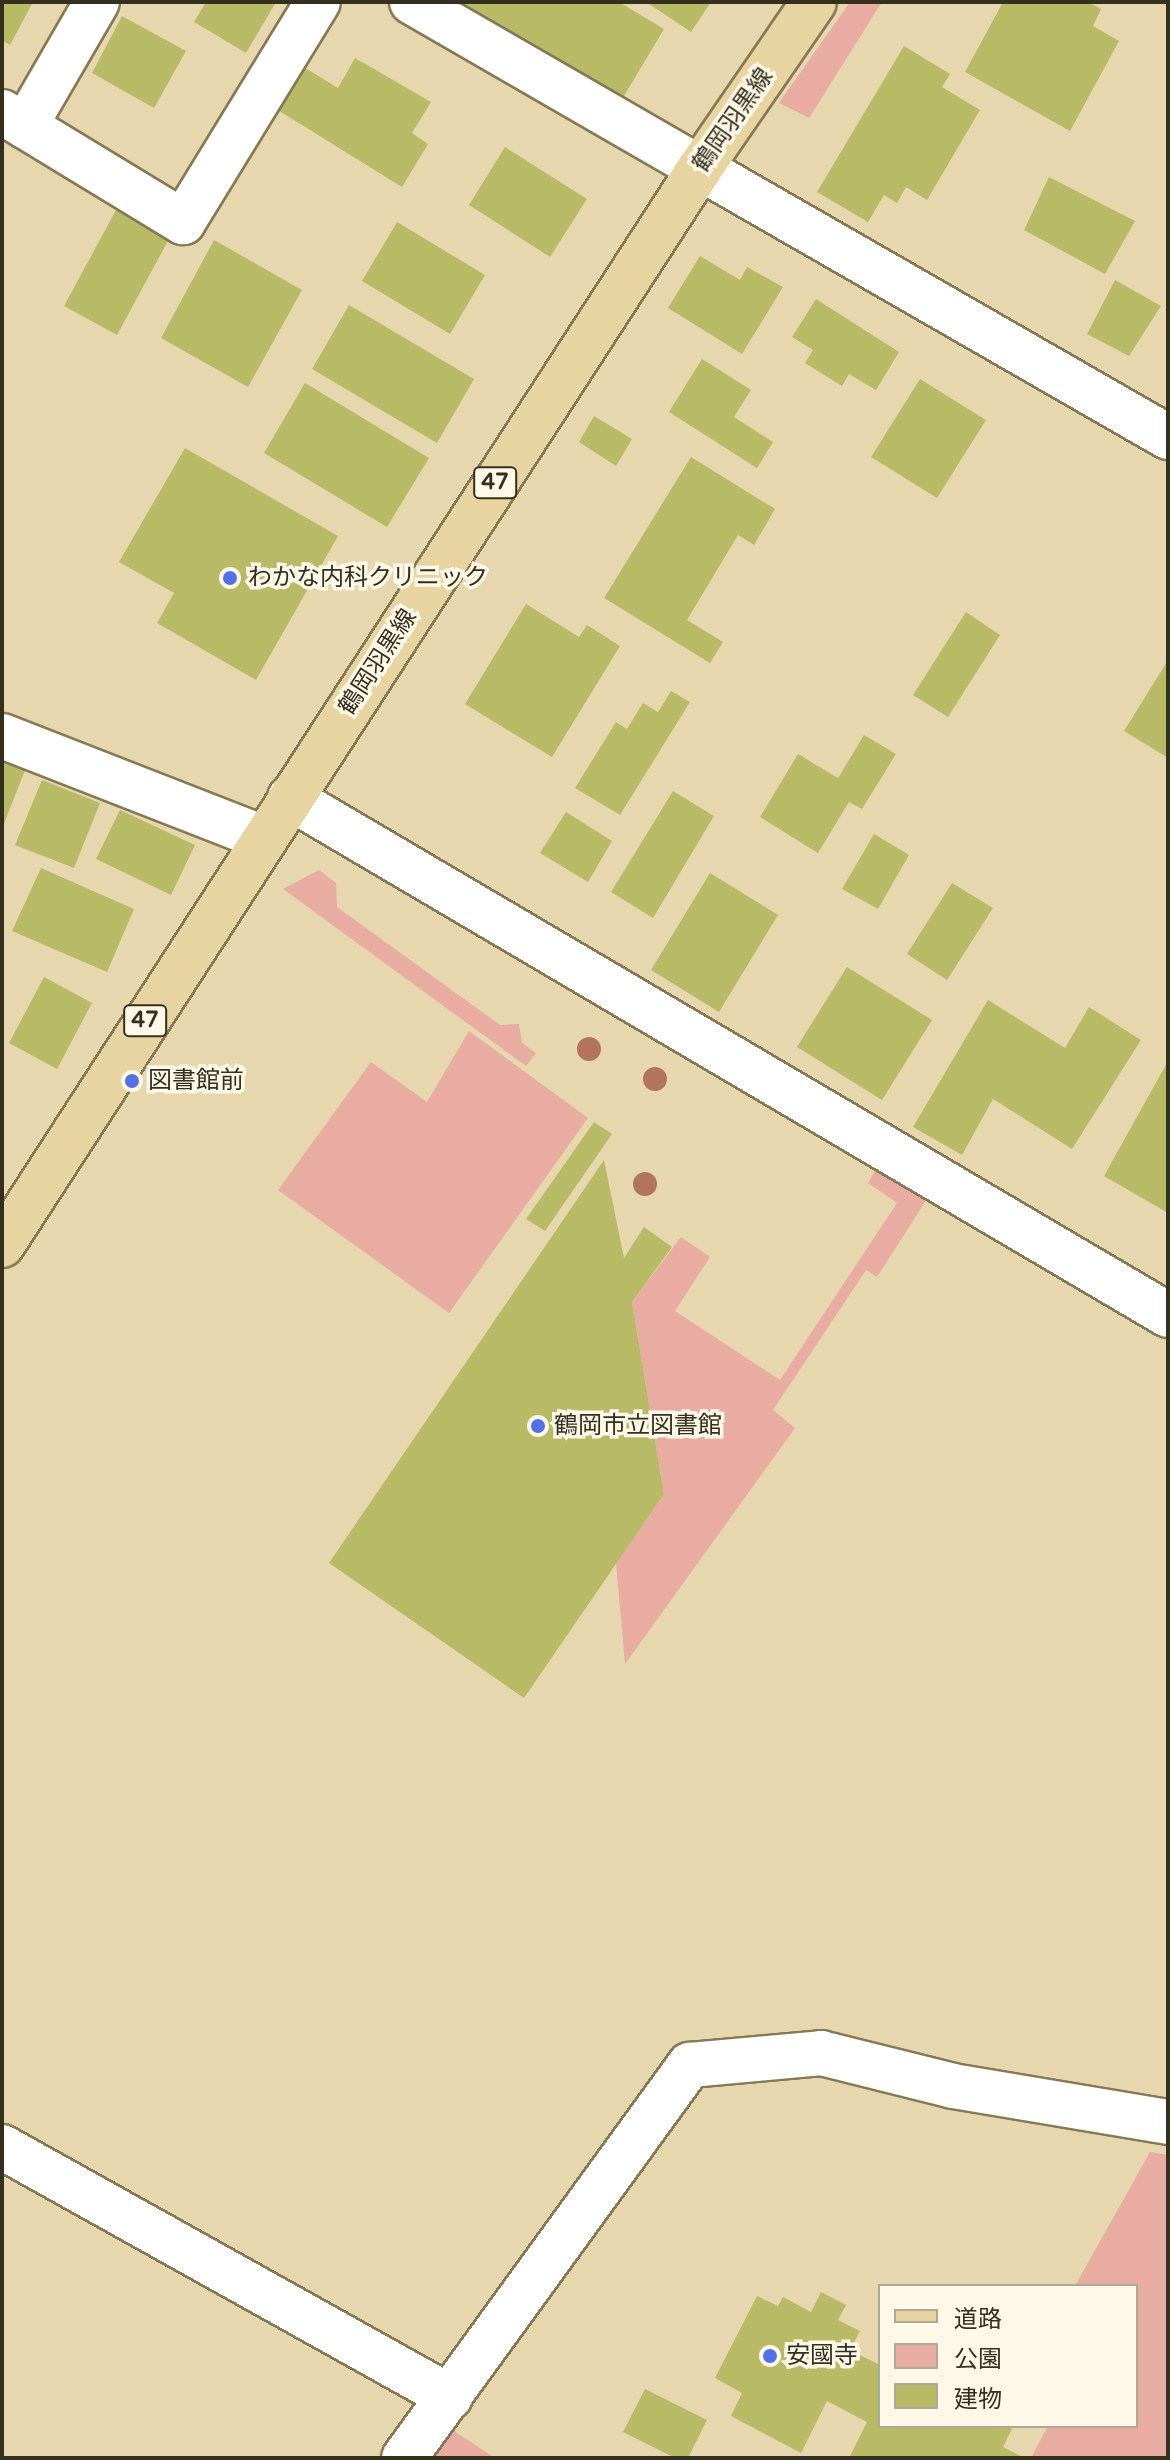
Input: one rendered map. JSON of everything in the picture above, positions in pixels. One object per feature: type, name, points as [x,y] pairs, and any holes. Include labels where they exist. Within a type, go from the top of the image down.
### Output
[{"type":"main road","name":"鶴岡羽黒線","points":[[2,1245],[700,168],[814,2]]},
{"type":"street","points":[[97,2],[13,119],[183,222],[318,2]]},
{"type":"street","points":[[412,2],[1168,437]]},
{"type":"street","points":[[2,736],[263,838]]},
{"type":"street","points":[[290,798],[1168,1315]]},
{"type":"street","points":[[404,2458],[690,2065],[821,2053],[953,2086],[1168,2122]]},
{"type":"street","points":[[2,2147],[450,2397]]},
{"type":"green space","points":[[850,2],[882,2],[809,118],[779,103]]},
{"type":"green space","points":[[319,870],[336,883],[337,907],[500,1025],[519,1024],[522,1043],[536,1053],[526,1066],[283,889]]},
{"type":"green space","points":[[469,1031],[588,1118],[449,1313],[278,1190],[371,1062],[427,1102]]},
{"type":"green space","points":[[876,1169],[927,1199],[877,1277],[866,1270],[773,1410],[795,1428],[625,1664],[616,1563],[664,1494],[632,1302],[681,1237],[710,1257],[675,1311],[780,1380],[897,1203],[868,1183]]},
{"type":"green space","points":[[1150,2152],[1168,2155],[1168,2458],[1031,2458],[1047,2428],[1138,2428],[1138,2284],[1076,2284]]},
{"type":"green space","points":[[451,2429],[495,2458],[430,2458]]},
{"type":"building","points":[[2,2],[33,2],[10,45],[2,40]]},
{"type":"building","points":[[206,2],[276,2],[246,53],[194,22]]},
{"type":"building","points":[[442,2],[619,2],[664,29],[618,106]]},
{"type":"building","points":[[646,2],[711,2],[691,32]]},
{"type":"building","points":[[1003,2],[1088,2],[1101,9],[1093,26],[1119,41],[1070,131],[965,72]]},
{"type":"building","points":[[122,16],[186,51],[154,108],[92,73]]},
{"type":"building","points":[[904,46],[950,74],[942,87],[980,110],[927,200],[906,187],[897,203],[884,195],[868,222],[817,192]]},
{"type":"building","points":[[355,58],[431,102],[412,133],[428,144],[402,187],[276,109],[302,66],[338,88]]},
{"type":"building","points":[[505,147],[587,199],[550,257],[469,205]]},
{"type":"building","points":[[1049,177],[1135,221],[1105,274],[1024,230]]},
{"type":"building","points":[[116,210],[169,239],[117,335],[64,306]]},
{"type":"building","points":[[397,222],[485,275],[450,334],[362,281]]},
{"type":"building","points":[[214,240],[302,290],[248,387],[161,338]]},
{"type":"building","points":[[700,256],[740,280],[747,267],[783,287],[742,354],[668,308]]},
{"type":"building","points":[[1115,280],[1161,306],[1129,356],[1087,334]]},
{"type":"building","points":[[816,299],[899,352],[876,390],[849,374],[842,386],[805,363],[813,350],[792,337]]},
{"type":"building","points":[[349,305],[474,379],[437,443],[312,369]]},
{"type":"building","points":[[702,359],[751,390],[734,417],[773,442],[757,468],[669,412]]},
{"type":"building","points":[[920,379],[986,420],[937,498],[871,457]]},
{"type":"building","points":[[305,383],[429,458],[387,527],[264,453]]},
{"type":"building","points":[[594,416],[632,439],[616,466],[579,442]]},
{"type":"building","name":"わかな内科クリニック","points":[[185,448],[338,536],[256,680],[157,623],[174,593],[119,562]]},
{"type":"building","points":[[691,457],[775,509],[754,545],[738,535],[687,620],[723,642],[710,663],[604,598]]},
{"type":"building","points":[[526,604],[579,637],[587,625],[620,646],[552,757],[465,704]]},
{"type":"building","points":[[966,612],[1000,635],[948,717],[913,695]]},
{"type":"building","points":[[1168,660],[1168,758],[1124,731]]},
{"type":"building","points":[[671,691],[690,702],[620,815],[575,788],[616,722],[627,729],[643,703],[658,712]]},
{"type":"building","points":[[864,735],[896,754],[862,809],[849,802],[818,853],[760,817],[798,754],[838,778]]},
{"type":"building","points":[[2,761],[25,770],[2,829]]},
{"type":"building","points":[[42,780],[100,803],[74,868],[15,845]]},
{"type":"building","points":[[673,791],[714,816],[653,918],[611,892]]},
{"type":"building","points":[[120,810],[195,845],[171,895],[96,859]]},
{"type":"building","points":[[566,812],[612,841],[588,882],[540,853]]},
{"type":"building","points":[[874,834],[909,855],[878,909],[842,889]]},
{"type":"building","points":[[41,868],[134,909],[107,972],[12,931]]},
{"type":"building","points":[[710,873],[778,915],[719,1012],[651,970]]},
{"type":"building","points":[[952,883],[993,908],[947,980],[907,954]]},
{"type":"building","points":[[847,967],[932,1020],[882,1100],[797,1047]]},
{"type":"building","points":[[44,977],[92,1003],[57,1069],[9,1043]]},
{"type":"building","points":[[988,1000],[1065,1048],[1089,1007],[1141,1040],[1072,1149],[993,1099],[962,1155],[913,1127]]},
{"type":"building","points":[[1168,1061],[1168,1213],[1104,1176]]},
{"type":"building","points":[[594,1122],[612,1134],[545,1231],[526,1219]]},
{"type":"building","name":"鶴岡市立図書館","points":[[604,1160],[624,1258],[644,1227],[672,1247],[632,1302],[664,1494],[524,1698],[329,1563]]},
{"type":"building","points":[[821,2292],[846,2305],[838,2320],[860,2331],[850,2350],[878,2364],[878,2428],[1010,2428],[1012,2429],[1003,2447],[1024,2458],[849,2458],[867,2422],[827,2401],[801,2453],[731,2416],[742,2393],[715,2378],[757,2296],[778,2306],[783,2297],[811,2312]]},
{"type":"building","points":[[645,2389],[707,2420],[688,2458],[675,2458],[623,2432]]},
{"type":"place","name":"わかな内科クリニック","points":[[230,578]]},
{"type":"place","name":"図書館前","points":[[132,1081]]},
{"type":"place","name":"鶴岡市立図書館","points":[[538,1426]]},
{"type":"place","name":"安國寺","points":[[770,2356]]}]
